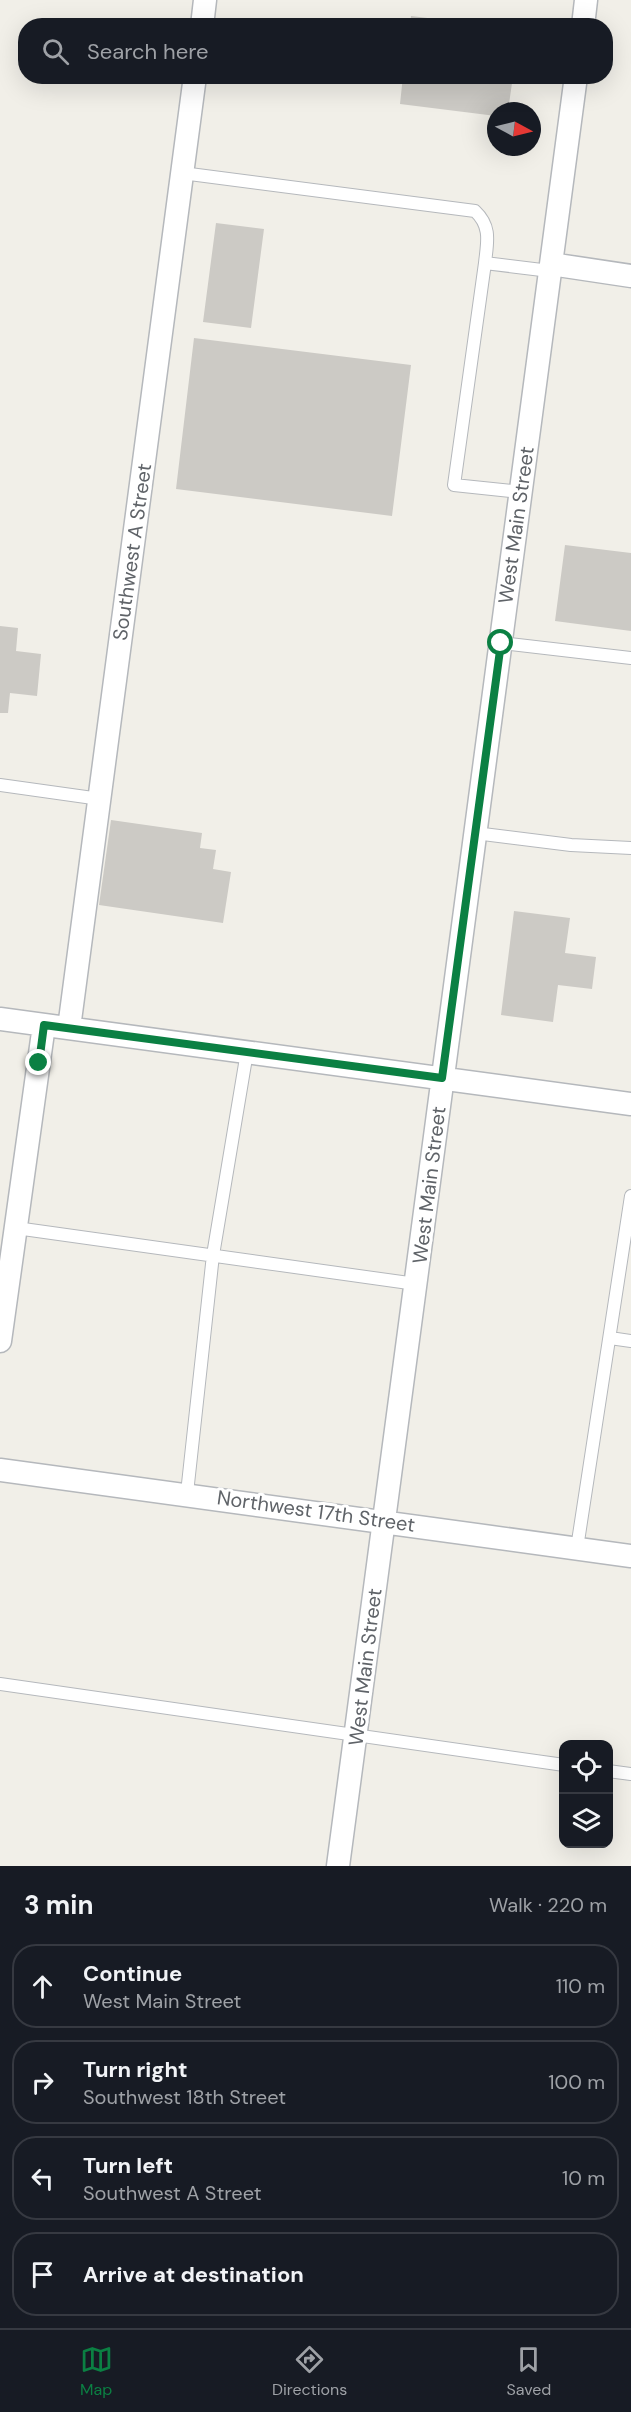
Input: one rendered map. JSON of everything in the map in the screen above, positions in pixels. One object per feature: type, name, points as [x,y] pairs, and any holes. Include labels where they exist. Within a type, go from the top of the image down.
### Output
[{"type":"street","points":[[203,18],[205,0]]},
{"type":"street","points":[[584,18],[586,0]]},
{"type":"street","name":"Southwest A Street","points":[[69,1028],[194,84]]},
{"type":"street","name":"West Main Street","points":[[338,1866],[575,84]]},
{"type":"street","points":[[551,267],[631,276]]},
{"type":"street","points":[[0,1019],[631,1104]]},
{"type":"street","points":[[0,1337],[44,1025]]},
{"type":"street","name":"Northwest 17th Street","points":[[0,1470],[187,1493],[631,1556]]},
{"type":"lane","points":[[182,173],[475,211],[486,224],[488,231],[454,485],[521,492]]},
{"type":"lane","points":[[485,263],[551,267]]},
{"type":"lane","points":[[501,643],[631,658]]},
{"type":"lane","points":[[0,785],[100,799]]},
{"type":"lane","points":[[475,833],[572,845],[631,848]]},
{"type":"lane","points":[[187,1493],[213,1255],[247,1052]]},
{"type":"lane","points":[[577,1548],[631,1196]]},
{"type":"lane","points":[[16,1228],[416,1284]]},
{"type":"lane","points":[[609,1338],[631,1341]]},
{"type":"lane","points":[[0,1684],[559,1764]]},
{"type":"lane","points":[[613,1772],[631,1774]]},
{"type":"building","points":[[402,84],[512,84],[509,102],[487,102],[487,115],[400,104]]},
{"type":"building","points":[[216,223],[264,229],[251,328],[203,322]]},
{"type":"building","points":[[194,338],[411,365],[392,516],[176,489]]},
{"type":"building","points":[[565,545],[631,553],[631,631],[555,621]]},
{"type":"building","points":[[0,626],[18,628],[16,651],[41,654],[37,696],[10,693],[8,713],[0,713]]},
{"type":"building","points":[[111,820],[202,833],[200,848],[216,850],[213,869],[231,872],[223,923],[99,905]]},
{"type":"building","points":[[514,911],[570,918],[565,953],[596,957],[592,989],[558,985],[553,1022],[501,1015]]},
{"type":"route","points":[[39,1063],[44,1025],[442,1078],[501,643]]}]
